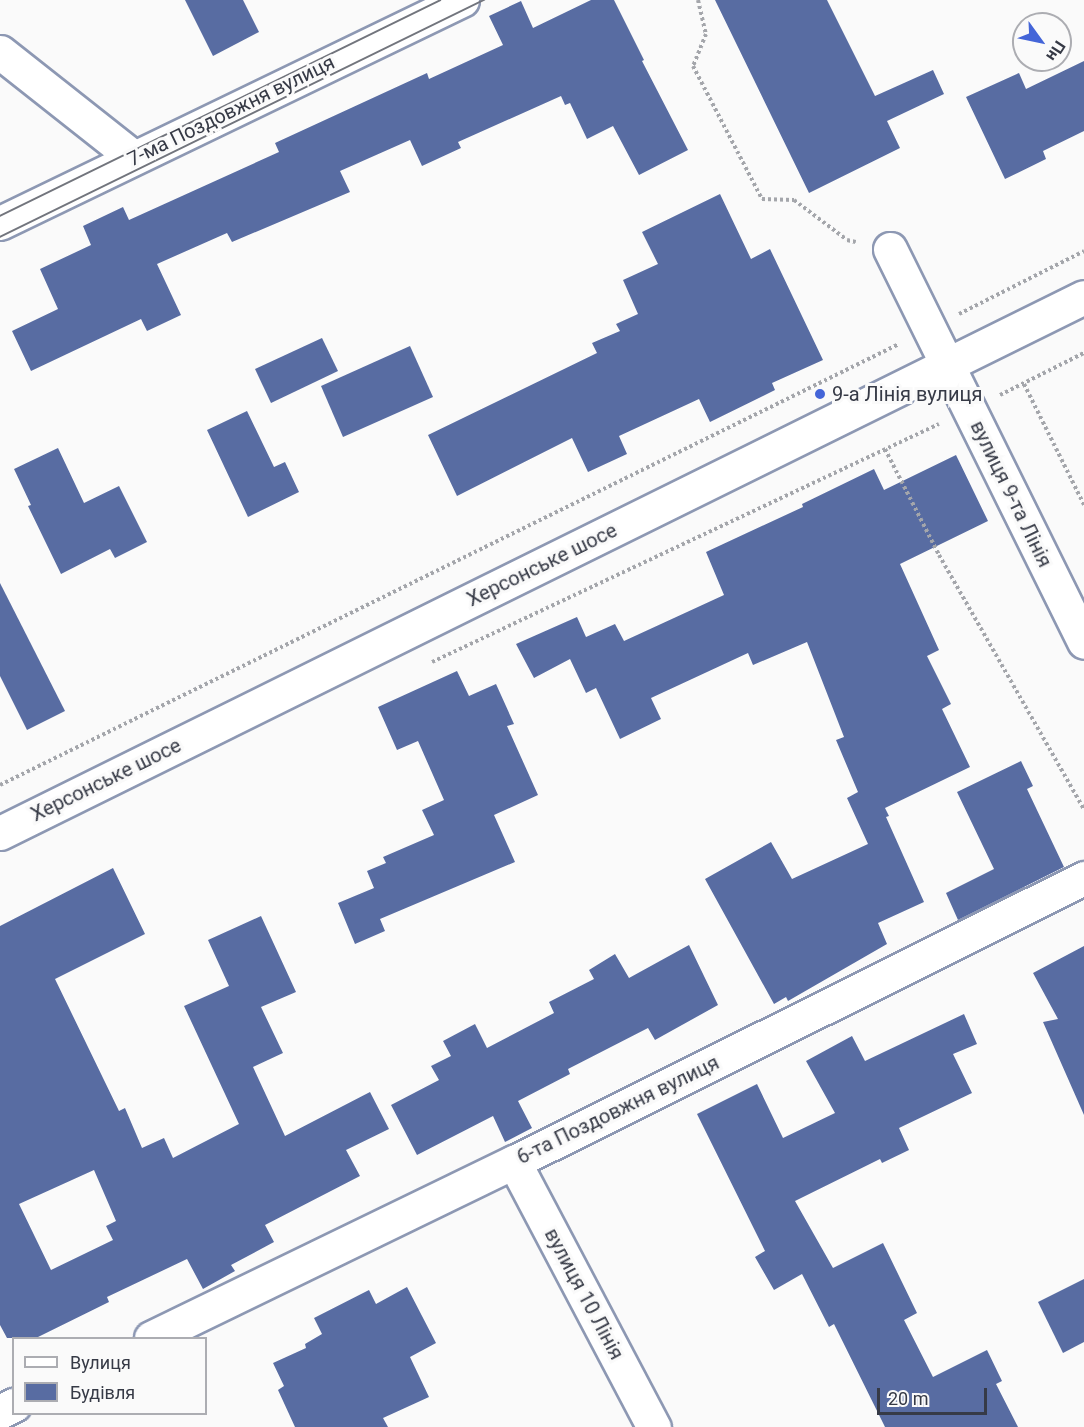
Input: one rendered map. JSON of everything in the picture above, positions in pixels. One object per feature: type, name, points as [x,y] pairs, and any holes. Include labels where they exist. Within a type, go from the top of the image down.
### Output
[{"type":"street","name":"7-ма Поздовжня вулиця","points":[[0,223],[462,0]]},
{"type":"street","points":[[0,52],[133,157]]},
{"type":"street","name":"вулиця 9-та Лінія","points":[[890,249],[1084,642]]},
{"type":"street","name":"Херсонське шосе","points":[[0,833],[1084,297]]},
{"type":"street","name":"6-та Поздовжня вулиця","points":[[153,1337],[514,1162],[1084,878]]},
{"type":"street","name":"вулиця 10 Лінія","points":[[514,1162],[654,1427]]},
{"type":"path","points":[[698,0],[706,34],[693,66],[762,199],[794,200],[848,240],[890,249]]},
{"type":"path","points":[[0,785],[1084,251]]},
{"type":"path","points":[[429,663],[970,410],[1084,353]]},
{"type":"path","points":[[1024,384],[1084,505]]},
{"type":"path","points":[[885,449],[939,555],[1084,809]]},
{"type":"building","points":[[185,0],[243,0],[259,32],[213,56]]},
{"type":"building","points":[[591,0],[614,0],[644,60],[642,61],[688,150],[639,175],[613,126],[587,139],[570,103],[565,105],[561,96],[458,142],[461,148],[422,166],[410,140],[340,171],[350,192],[232,242],[227,233],[157,264],[181,315],[147,331],[141,319],[31,371],[12,331],[58,309],[40,269],[91,245],[83,226],[123,207],[129,220],[279,152],[275,143],[427,73],[429,79],[503,45],[489,16],[521,1],[533,28]]},
{"type":"building","points":[[715,0],[827,0],[875,96],[933,70],[944,94],[887,121],[900,148],[809,193]]},
{"type":"building","points":[[1084,61],[1084,131],[1043,151],[1046,159],[1005,179],[966,97],[1019,73],[1026,89],[1061,72],[1072,72],[1072,67]]},
{"type":"building","points":[[720,194],[751,259],[770,249],[823,360],[772,383],[775,390],[710,422],[699,399],[619,436],[627,454],[588,472],[572,438],[457,496],[428,435],[597,353],[592,343],[620,331],[616,324],[638,314],[623,280],[658,264],[642,232]]},
{"type":"building","points":[[322,338],[338,371],[271,403],[255,369]]},
{"type":"building","points":[[410,346],[433,397],[343,437],[321,386]]},
{"type":"building","points":[[247,411],[274,467],[285,462],[299,492],[248,517],[207,430]]},
{"type":"building","points":[[58,448],[84,503],[119,486],[147,542],[115,558],[110,549],[61,574],[28,506],[31,505],[14,469]]},
{"type":"building","points":[[956,455],[988,521],[900,564],[939,650],[927,656],[951,704],[942,709],[970,767],[885,808],[889,816],[886,817],[924,902],[878,923],[887,944],[788,1001],[786,997],[774,1004],[705,879],[771,842],[792,879],[868,844],[847,798],[858,792],[836,740],[844,737],[807,642],[753,665],[748,653],[651,698],[661,719],[620,739],[596,688],[586,693],[570,659],[534,678],[516,644],[577,617],[586,637],[615,624],[624,641],[724,595],[706,552],[803,507],[802,504],[874,469],[884,490]]},
{"type":"building","points":[[0,583],[65,711],[27,730],[0,676]]},
{"type":"building","points":[[457,671],[469,696],[496,684],[514,724],[507,726],[538,795],[494,815],[515,862],[380,919],[385,931],[355,944],[338,903],[374,888],[367,871],[386,863],[383,857],[434,835],[422,810],[444,800],[418,741],[397,750],[378,707]]},
{"type":"building","points":[[1021,761],[1033,786],[1027,789],[1064,867],[958,920],[946,893],[994,869],[957,792]]},
{"type":"building","points":[[113,868],[145,934],[55,979],[119,1111],[125,1108],[142,1148],[164,1138],[173,1158],[239,1124],[184,1006],[229,986],[208,940],[261,916],[296,992],[261,1007],[283,1053],[253,1067],[285,1136],[370,1092],[389,1129],[346,1150],[360,1176],[265,1225],[274,1242],[231,1265],[235,1271],[203,1289],[187,1259],[107,1297],[109,1302],[38,1337],[7,1338],[0,1325],[0,926]],"holes":[[[94,1170],[116,1221],[106,1226],[113,1240],[51,1270],[19,1204]]]},
{"type":"building","points":[[689,945],[718,1005],[655,1040],[648,1028],[568,1069],[570,1074],[518,1101],[532,1128],[505,1142],[493,1116],[417,1155],[391,1105],[439,1080],[431,1066],[451,1056],[443,1041],[475,1024],[487,1048],[554,1013],[549,1002],[594,979],[589,970],[615,954],[629,978]]},
{"type":"building","points":[[1084,946],[1084,1115],[1043,1022],[1058,1019],[1033,973]]},
{"type":"building","points":[[964,1014],[977,1044],[953,1054],[972,1093],[899,1128],[909,1150],[882,1163],[880,1159],[795,1201],[833,1268],[883,1243],[917,1313],[904,1320],[933,1377],[987,1350],[1002,1381],[996,1384],[1018,1427],[885,1427],[834,1324],[829,1327],[802,1274],[774,1290],[755,1257],[765,1251],[697,1114],[757,1084],[783,1138],[835,1113],[806,1061],[852,1036],[865,1061]]},
{"type":"building","points":[[1084,1279],[1084,1342],[1063,1353],[1038,1302]]},
{"type":"building","points":[[407,1287],[436,1343],[410,1357],[429,1397],[383,1418],[388,1427],[295,1427],[278,1390],[284,1386],[273,1363],[306,1348],[305,1344],[322,1334],[314,1318],[369,1290],[376,1304]]},
{"type":"tram line","points":[[0,216],[440,0]]},
{"type":"tram line","points":[[0,237],[484,0]]},
{"type":"place","name":"9-а Лінія вулиця","points":[[820,394]]}]
